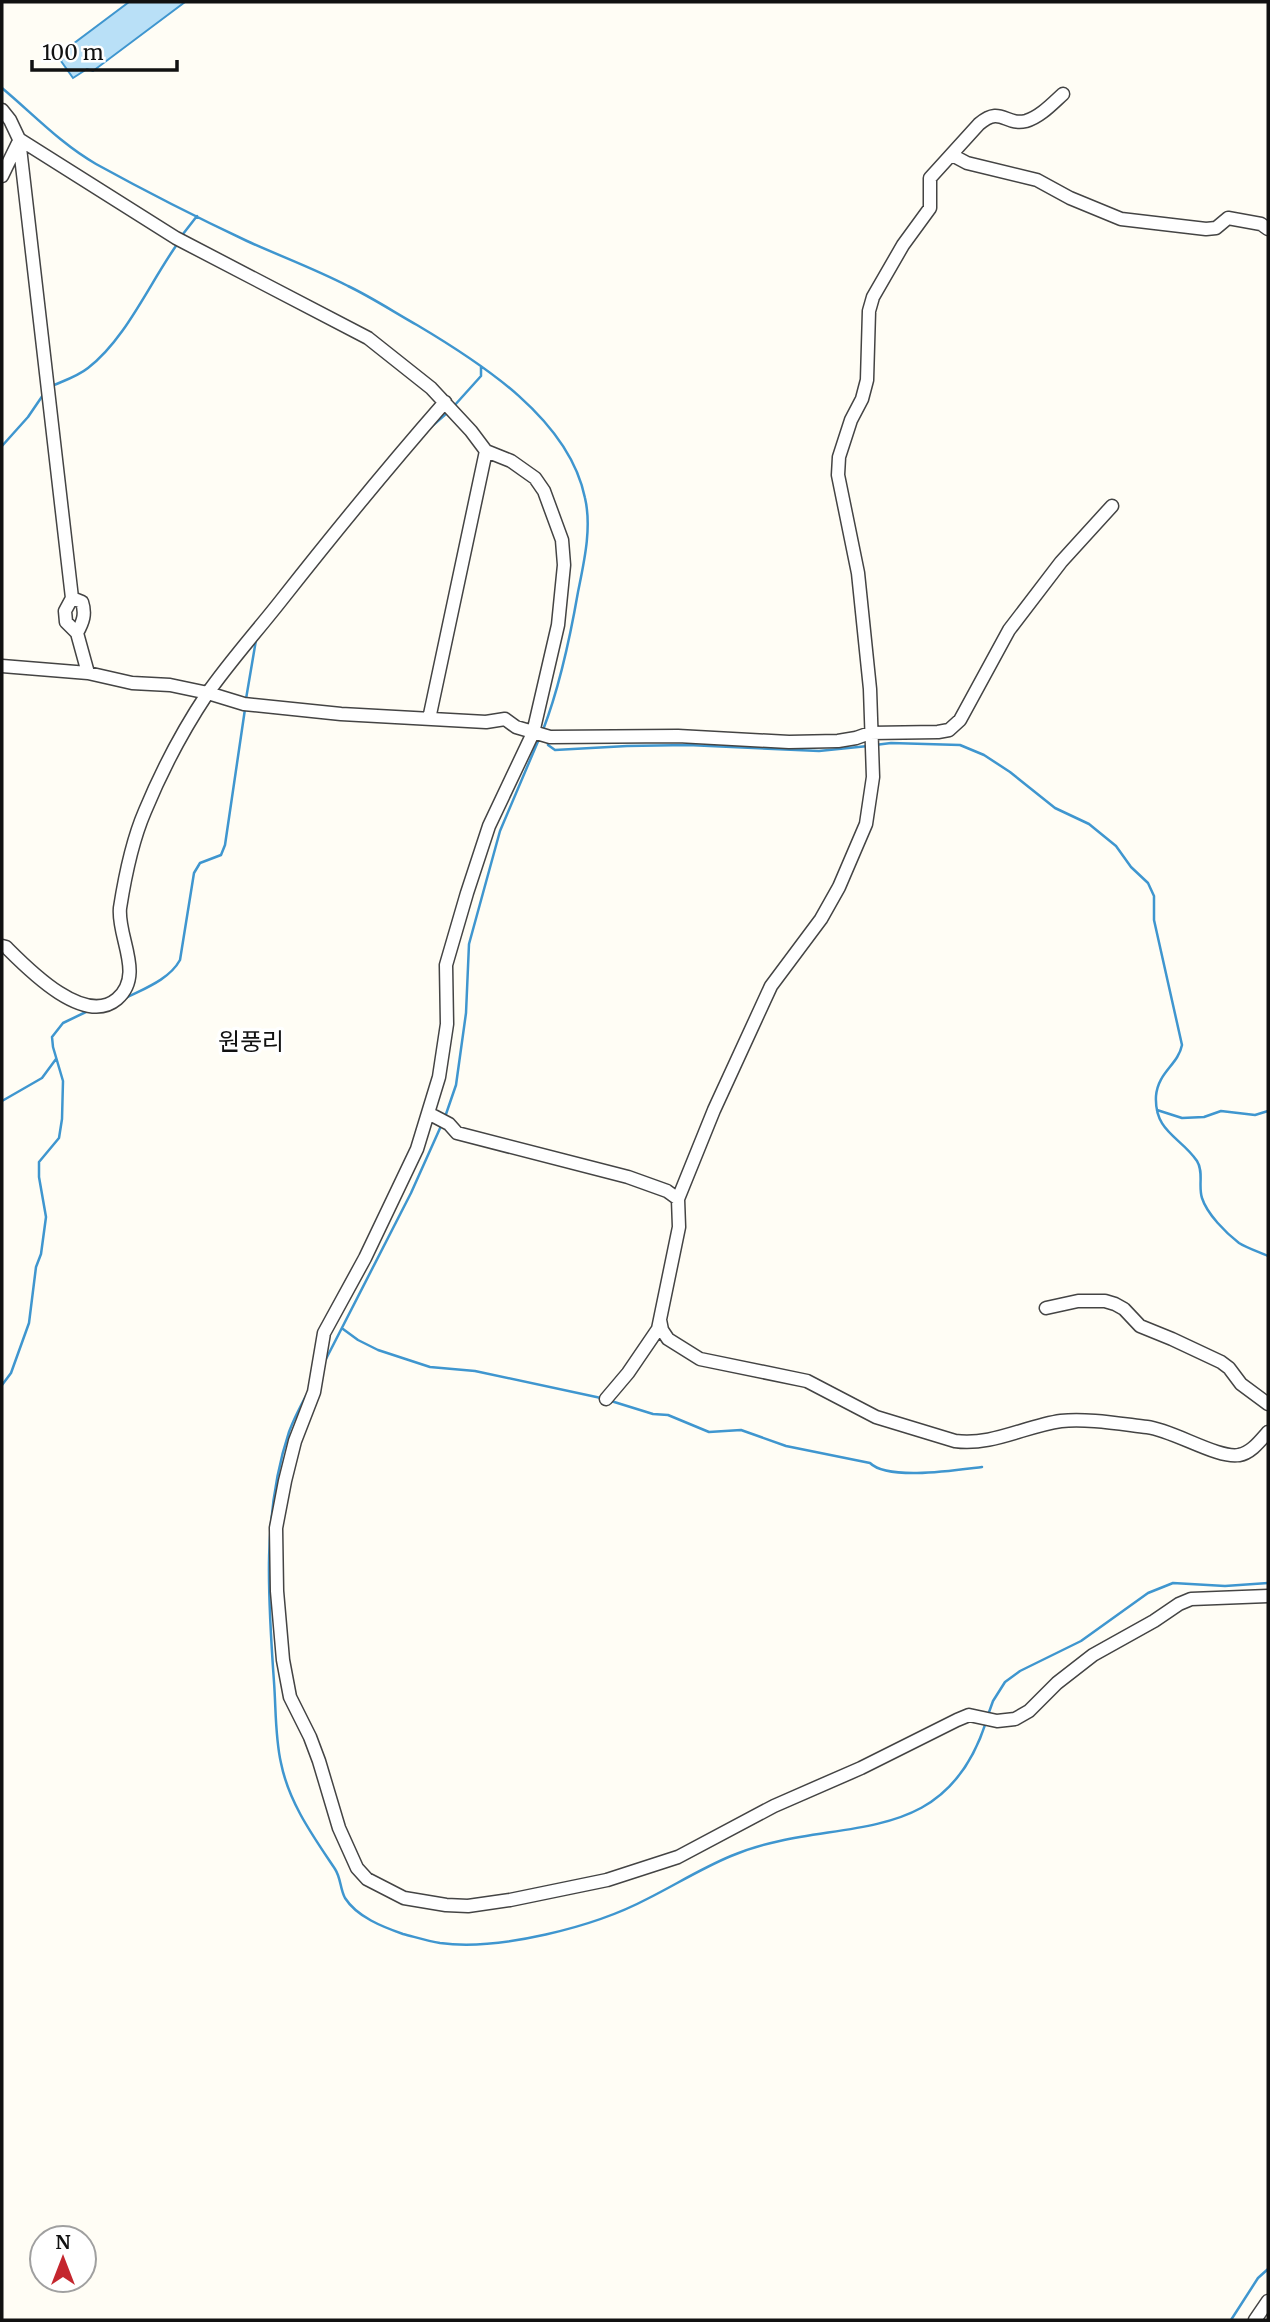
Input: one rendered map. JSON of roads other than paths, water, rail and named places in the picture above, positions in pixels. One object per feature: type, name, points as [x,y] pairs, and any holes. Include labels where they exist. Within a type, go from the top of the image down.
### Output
[{"type":"street","points":[[606,1399],[628,1373],[658,1329],[679,1227],[678,1199],[714,1111],[771,986],[821,919],[839,887],[866,824],[873,777],[870,689],[858,573],[838,475],[839,457],[867,380],[869,311],[873,297],[903,245],[930,208],[930,178],[987,117],[997,114],[1008,119],[1025,121],[1042,113],[1063,94]]},
{"type":"street","points":[[2,110],[19,139],[72,598],[65,611],[66,622],[77,633],[88,673]]},
{"type":"street","points":[[2,176],[19,139]]},
{"type":"street","points":[[19,139],[176,238],[368,338],[431,388],[486,451],[511,461],[535,478],[544,491],[562,540],[564,565],[558,625],[533,733],[489,825],[446,965],[447,1024],[439,1077],[417,1149],[365,1258],[324,1333],[314,1392],[295,1441],[276,1528],[277,1591],[283,1660],[290,1698],[320,1761],[331,1805],[348,1852],[367,1880],[404,1898],[468,1906],[607,1880],[678,1857],[774,1806],[862,1768],[969,1715],[998,1721],[1015,1719],[1029,1711],[1057,1683],[1093,1655],[1136,1632],[1179,1604],[1191,1599],[1268,1596]]},
{"type":"street","points":[[952,155],[967,163],[1037,180],[1070,198],[1121,219],[1206,229],[1216,228],[1228,218],[1261,224],[1268,229]]},
{"type":"street","points":[[2,946],[49,987],[78,1003],[105,1005],[116,1000],[124,990],[130,974],[120,912],[137,833],[163,772],[208,693],[343,522],[445,402]]},
{"type":"street","points":[[429,719],[486,451]]},
{"type":"street","points":[[2,666],[88,673],[132,683],[170,685],[244,704],[341,714],[486,722],[505,719],[516,727],[550,737],[678,736],[789,742],[838,741],[870,733],[938,732],[949,730],[960,720],[1009,630],[1061,562],[1112,506]]},
{"type":"street","points":[[428,1113],[449,1124],[457,1133],[628,1177],[667,1191],[678,1199]]},
{"type":"street","points":[[1046,1308],[1078,1301],[1105,1301],[1115,1304],[1124,1309],[1140,1326],[1221,1362],[1241,1384],[1268,1404]]},
{"type":"street","points":[[660,1320],[668,1339],[700,1359],[807,1381],[876,1416],[956,1441],[985,1441],[1060,1422],[1076,1421],[1150,1427],[1228,1456],[1241,1455],[1252,1449],[1268,1432]]},
{"type":"street","points":[[1255,2320],[1268,2301]]},
{"type":"water","points":[[129,2],[185,2],[93,71],[87,69],[73,78],[61,61],[73,44]]},
{"type":"waterway","points":[[2,88],[59,138],[96,164],[209,223],[357,290],[468,357],[519,396],[542,419],[561,443],[576,469],[585,498],[588,521],[585,557],[568,644],[543,730]]},
{"type":"waterway","points":[[183,234],[197,216]]},
{"type":"waterway","points":[[54,385],[84,371],[102,356],[126,326],[178,243]]},
{"type":"waterway","points":[[454,406],[481,376],[481,367]]},
{"type":"waterway","points":[[2,446],[43,395]]},
{"type":"waterway","points":[[431,427],[447,413]]},
{"type":"waterway","points":[[246,699],[256,640]]},
{"type":"waterway","points":[[124,999],[162,978],[180,960],[194,873],[200,863],[221,855],[225,845],[245,709]]},
{"type":"waterway","points":[[445,1117],[456,1085],[466,1013],[469,944],[500,831],[539,739]]},
{"type":"waterway","points":[[548,742],[555,750],[688,745],[819,751],[868,746]]},
{"type":"waterway","points":[[875,745],[960,745],[984,755],[1055,808],[1089,824],[1116,846],[1131,867],[1148,883],[1154,896],[1154,920],[1182,1045],[1177,1058],[1160,1081],[1156,1096],[1159,1118],[1197,1161],[1202,1198],[1212,1217],[1239,1243],[1268,1256]]},
{"type":"waterway","points":[[2,1385],[11,1373],[29,1323],[36,1267],[41,1254],[46,1217],[39,1162],[59,1138],[62,1119],[63,1081],[52,1037],[63,1023],[88,1011]]},
{"type":"waterway","points":[[2,1101],[42,1078],[56,1059]]},
{"type":"waterway","points":[[1157,1110],[1182,1118],[1204,1117],[1221,1111],[1255,1115],[1268,1111]]},
{"type":"waterway","points":[[326,1359],[411,1193],[441,1126]]},
{"type":"waterway","points":[[343,1329],[378,1350],[430,1367],[475,1371],[601,1398]]},
{"type":"waterway","points":[[308,1392],[291,1427],[280,1463],[271,1525],[270,1619],[278,1743],[290,1792],[303,1819],[337,1872],[345,1898],[356,1911],[379,1925],[431,1941],[464,1945],[546,1935],[601,1919],[731,1856],[769,1843],[880,1823],[913,1812],[942,1793],[967,1764],[986,1722]]},
{"type":"waterway","points":[[611,1401],[653,1414],[668,1415],[709,1432],[741,1430],[786,1446],[870,1463],[892,1472],[923,1473],[982,1467]]},
{"type":"waterway","points":[[988,1715],[1005,1682],[1020,1671],[1081,1641],[1148,1593],[1173,1583],[1225,1586],[1268,1583]]},
{"type":"waterway","points":[[1231,2320],[1258,2278],[1268,2269]]},
{"type":"district","name":"원풍리","points":[[251,1042]]}]
